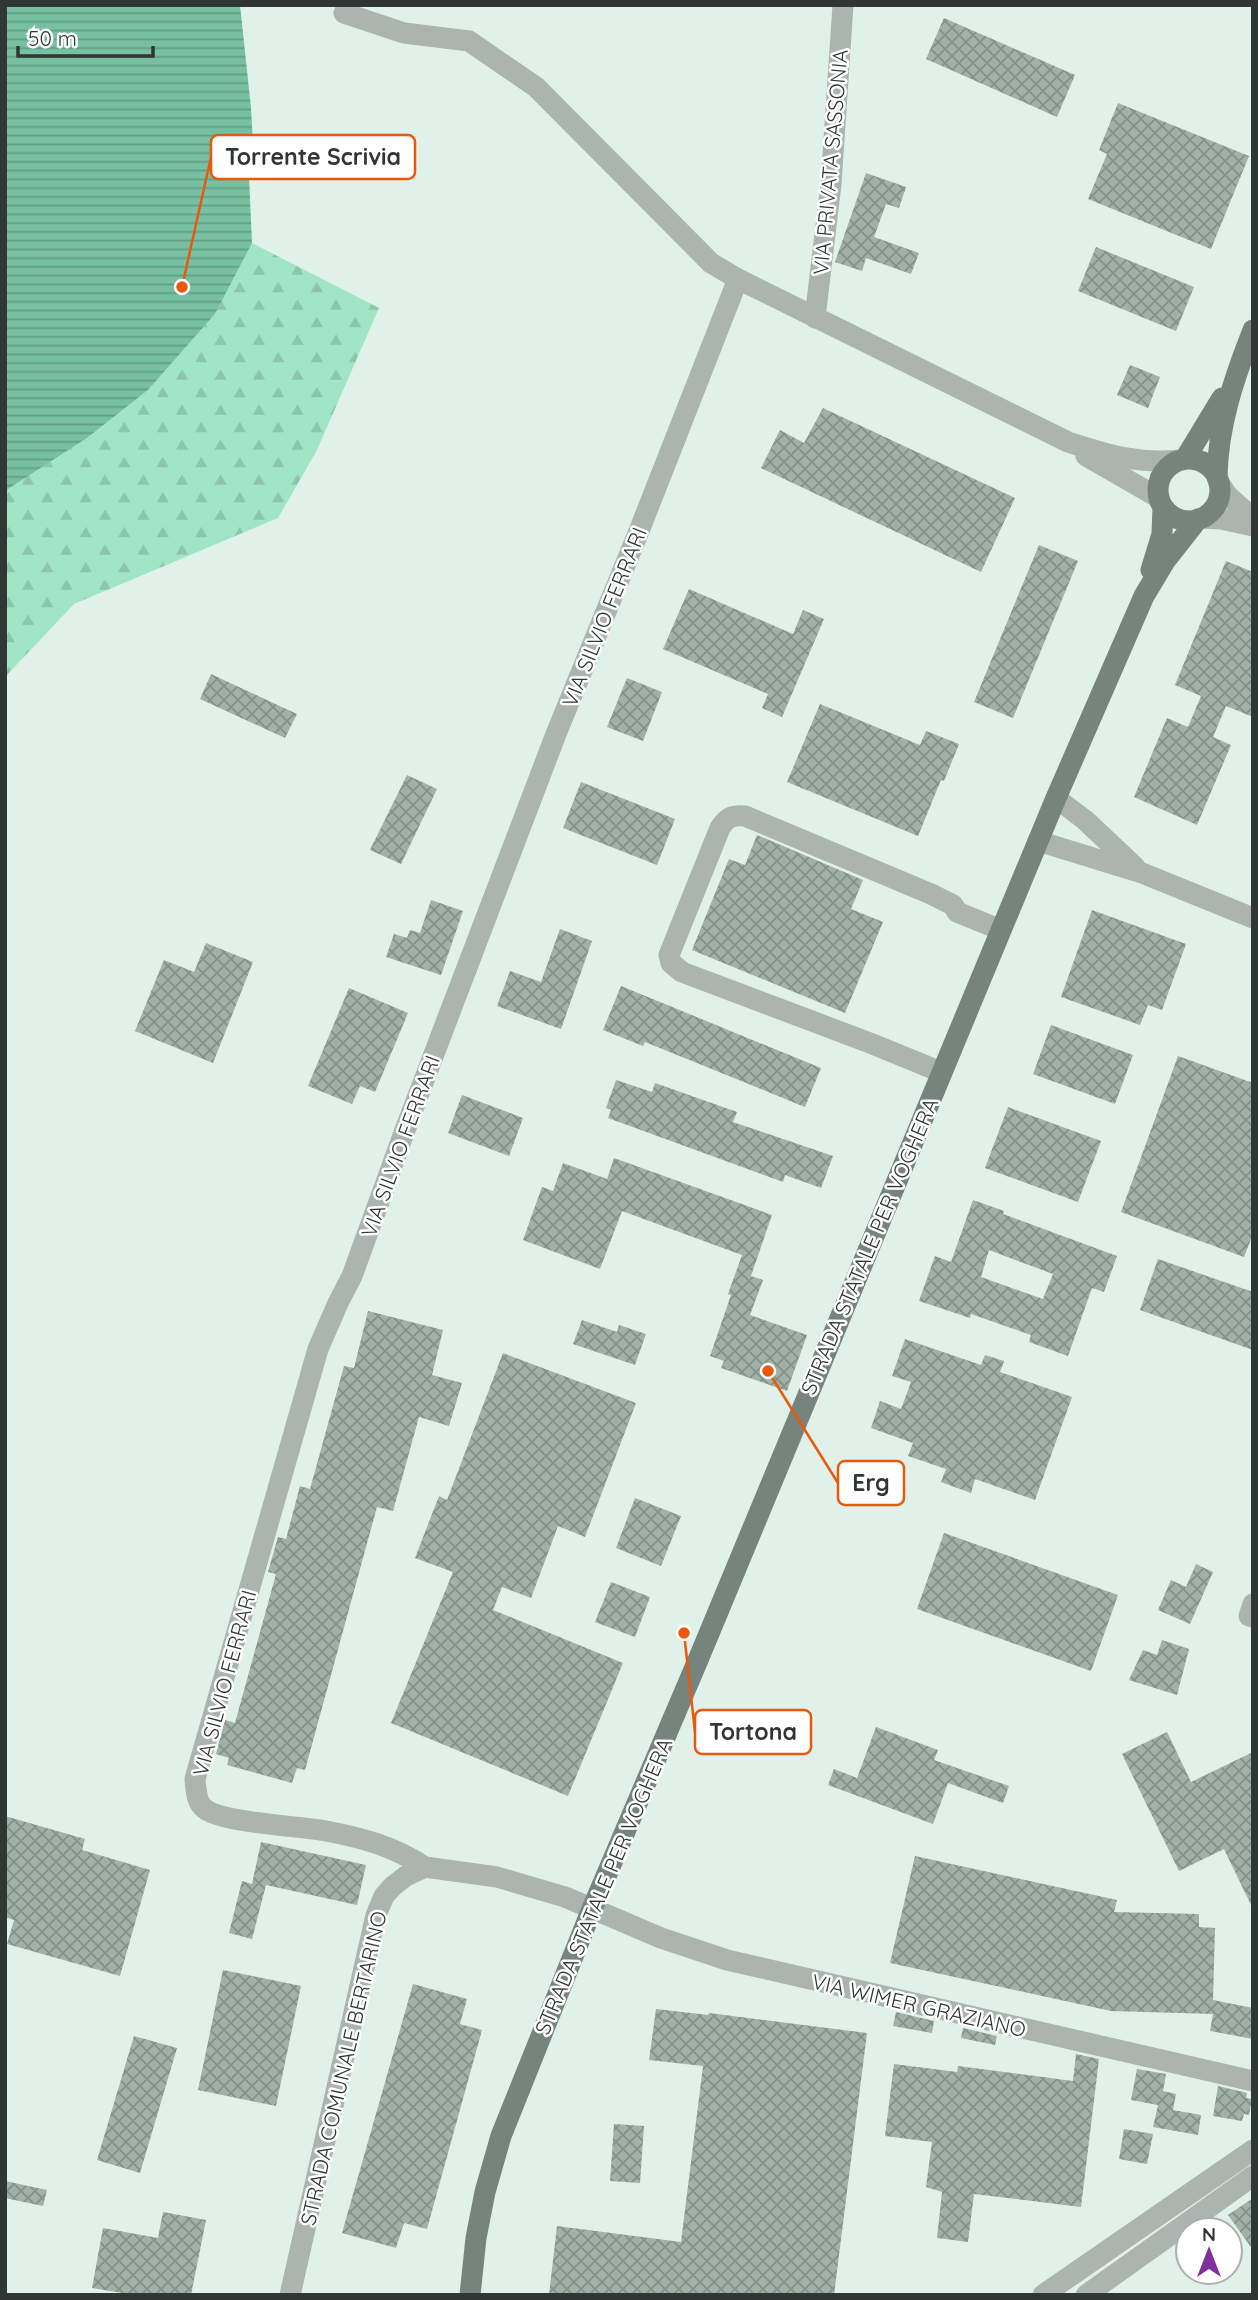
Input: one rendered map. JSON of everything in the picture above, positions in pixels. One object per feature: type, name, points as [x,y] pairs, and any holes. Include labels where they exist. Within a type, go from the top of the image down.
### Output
[{"type":"main road","name":"STRADA STATALE PER VOGHERA","points":[[471,2295],[483,2203],[501,2136],[592,1909],[941,1072],[1144,596],[1165,561],[1200,518],[1216,505],[1219,496],[1220,435],[1234,379],[1253,330]]},
{"type":"main road","name":"STRADA STATALE PER VOGHERA","points":[[1144,596],[1162,534],[1158,487],[1160,477],[1166,468],[1182,459],[1234,379]]},
{"type":"main road","points":[[1182,459],[1204,463],[1212,468],[1218,479]]},
{"type":"main road","points":[[1161,503],[1171,515],[1181,519],[1200,518]]},
{"type":"street","name":"VIA PRIVATA SASSONIA","points":[[815,318],[831,184],[843,5]]},
{"type":"street","points":[[344,13],[404,33],[469,41],[536,87],[711,263],[738,279],[1068,442],[1144,462],[1182,459]]},
{"type":"street","name":"VIA SILVIO FERRARI","points":[[425,1867],[379,1843],[325,1831],[240,1820],[206,1810],[199,1802],[195,1779],[318,1349],[352,1276],[556,734],[738,279]]},
{"type":"street","points":[[1068,442],[1093,461],[1161,503]]},
{"type":"street","points":[[1218,479],[1227,495],[1253,519]]},
{"type":"street","points":[[1200,518],[1221,519],[1253,526]]},
{"type":"street","points":[[1056,797],[1086,820],[1142,873]]},
{"type":"street","points":[[941,1072],[682,972],[671,963],[669,955],[720,828],[725,820],[734,816],[745,816],[931,894],[948,902],[957,912],[1001,930]]},
{"type":"street","points":[[1038,841],[1142,873],[1253,918]]},
{"type":"street","points":[[1253,1604],[1249,1616],[1253,1617]]},
{"type":"street","points":[[425,1867],[497,1877],[565,1897],[592,1909]]},
{"type":"street","name":"STRADA COMUNALE BERTARINO","points":[[290,2295],[376,1915],[384,1896],[393,1886],[425,1867]]},
{"type":"street","name":"VIA WIMER GRAZIANO","points":[[592,1909],[661,1938],[727,1960],[1253,2081]]},
{"type":"street","points":[[1043,2295],[1253,2150]]},
{"type":"street","points":[[1086,2295],[1253,2176]]},
{"type":"green space","points":[[252,243],[379,308],[317,450],[278,518],[74,604],[5,677],[5,491],[87,438],[148,390],[215,314]]},
{"type":"shaded area","points":[[5,5],[240,5],[253,144],[249,177],[252,243],[215,314],[148,390],[87,438],[5,491]]},
{"type":"building","points":[[944,18],[1075,75],[1057,117],[926,59]]},
{"type":"building","points":[[1118,103],[1249,156],[1211,249],[1088,199],[1107,154],[1099,150]]},
{"type":"building","points":[[866,173],[906,187],[899,208],[886,204],[874,237],[919,253],[911,274],[866,258],[862,271],[835,262]]},
{"type":"building","points":[[1096,247],[1194,287],[1176,331],[1078,291]]},
{"type":"building","points":[[1130,365],[1160,377],[1148,408],[1117,395]]},
{"type":"building","points":[[823,408],[1015,498],[981,572],[761,468],[780,430],[804,443]]},
{"type":"building","points":[[1039,545],[1078,561],[1013,718],[974,702]]},
{"type":"building","points":[[1226,561],[1253,572],[1253,717],[1226,706],[1213,737],[1231,745],[1197,825],[1134,797],[1167,718],[1188,727],[1201,696],[1175,685]]},
{"type":"building","points":[[689,589],[793,634],[803,610],[824,619],[782,717],[762,708],[768,694],[663,649]]},
{"type":"building","points":[[211,674],[297,714],[285,738],[200,699]]},
{"type":"building","points":[[627,678],[662,692],[643,741],[607,727]]},
{"type":"building","points":[[820,704],[920,745],[926,731],[959,744],[918,836],[787,782]]},
{"type":"building","points":[[407,775],[437,789],[401,864],[370,850]]},
{"type":"building","points":[[581,782],[675,819],[657,865],[563,828]]},
{"type":"building","points":[[757,835],[863,880],[851,909],[883,922],[845,1013],[692,950],[729,859],[745,865]]},
{"type":"building","points":[[431,900],[463,911],[441,975],[386,957],[394,934],[407,938],[410,930],[420,933]]},
{"type":"building","points":[[1092,910],[1186,944],[1162,1010],[1148,1005],[1140,1025],[1061,997]]},
{"type":"building","points":[[560,929],[592,941],[561,1029],[497,1006],[510,971],[541,982]]},
{"type":"building","points":[[206,943],[253,962],[213,1063],[135,1031],[164,960],[194,972]]},
{"type":"building","points":[[621,986],[821,1068],[805,1107],[645,1042],[643,1046],[603,1030]]},
{"type":"building","points":[[349,988],[408,1013],[375,1092],[360,1086],[352,1104],[308,1086]]},
{"type":"building","points":[[1051,1025],[1133,1055],[1115,1104],[1033,1074]]},
{"type":"building","points":[[1178,1056],[1253,1083],[1253,1234],[1244,1257],[1121,1212]]},
{"type":"building","points":[[616,1080],[652,1092],[655,1083],[737,1112],[733,1122],[833,1156],[821,1188],[785,1175],[783,1182],[608,1118],[611,1110],[606,1108]]},
{"type":"building","points":[[462,1095],[523,1118],[509,1156],[448,1133]]},
{"type":"building","points":[[1008,1107],[1101,1141],[1078,1202],[985,1168]]},
{"type":"building","points":[[614,1158],[772,1215],[751,1276],[763,1280],[750,1315],[807,1335],[787,1391],[721,1368],[724,1361],[710,1356],[742,1255],[622,1211],[600,1269],[523,1240],[542,1187],[553,1191],[563,1163],[607,1179]]},
{"type":"building","points":[[973,1200],[1004,1211],[1003,1214],[1117,1256],[1104,1292],[1092,1288],[1068,1356],[1029,1342],[1031,1335],[971,1314],[970,1318],[919,1301],[935,1256],[951,1262]],"holes":[[[989,1250],[1053,1274],[1043,1299],[981,1277]]]},
{"type":"building","points":[[1158,1259],[1253,1292],[1253,1350],[1140,1310]]},
{"type":"building","points":[[368,1311],[443,1330],[432,1375],[462,1383],[449,1426],[419,1417],[393,1511],[377,1507],[305,1770],[297,1768],[292,1783],[227,1765],[229,1758],[216,1754],[225,1720],[235,1723],[276,1574],[268,1572],[278,1537],[286,1539],[300,1486],[310,1489],[344,1366],[354,1368]]},
{"type":"building","points":[[582,1320],[617,1332],[619,1325],[646,1334],[635,1365],[573,1344]]},
{"type":"building","points":[[905,1339],[981,1365],[985,1355],[1004,1361],[1000,1372],[1072,1397],[1035,1500],[975,1479],[971,1493],[941,1482],[946,1469],[908,1456],[913,1443],[871,1428],[880,1401],[901,1409],[911,1382],[892,1376]]},
{"type":"building","points":[[503,1353],[636,1403],[585,1537],[558,1526],[531,1598],[502,1587],[493,1610],[623,1663],[568,1796],[391,1723],[453,1572],[415,1558],[439,1496],[447,1500]]},
{"type":"building","points":[[635,1498],[681,1516],[661,1566],[616,1548]]},
{"type":"building","points":[[944,1533],[1118,1595],[1091,1671],[917,1609]]},
{"type":"building","points":[[1196,1564],[1213,1572],[1190,1624],[1158,1610],[1171,1580],[1186,1587]]},
{"type":"building","points":[[611,1582],[650,1597],[635,1637],[595,1622]]},
{"type":"building","points":[[1162,1640],[1189,1649],[1177,1695],[1129,1680],[1143,1650],[1157,1655]]},
{"type":"building","points":[[876,1727],[938,1750],[934,1760],[1009,1786],[1003,1803],[948,1783],[933,1824],[828,1785],[834,1769],[857,1778]]},
{"type":"building","points":[[1167,1732],[1191,1782],[1253,1752],[1253,1909],[1224,1849],[1179,1871],[1122,1754]]},
{"type":"building","points":[[5,1816],[85,1839],[82,1850],[150,1870],[120,1976],[7,1944],[14,1920],[5,1917]]},
{"type":"building","points":[[261,1842],[366,1865],[357,1905],[266,1885],[252,1939],[229,1933],[242,1881],[252,1884]]},
{"type":"building","points":[[915,1856],[1117,1900],[1114,1912],[1199,1914],[1199,1927],[1215,1928],[1213,2000],[1253,2008],[1253,2039],[1210,2031],[1213,2014],[1111,2011],[890,1963]]},
{"type":"building","points":[[223,1970],[301,1986],[276,2106],[198,2090]]},
{"type":"building","points":[[413,1984],[467,1999],[460,2024],[482,2030],[427,2229],[404,2223],[396,2248],[342,2233]]},
{"type":"building","points":[[656,2009],[867,2033],[834,2295],[549,2295],[557,2226],[681,2242],[703,2066],[649,2060]]},
{"type":"building","points":[[896,2012],[934,2021],[932,2033],[893,2026]]},
{"type":"building","points":[[963,2028],[997,2036],[995,2045],[961,2038]]},
{"type":"building","points":[[134,2036],[177,2048],[140,2173],[97,2160]]},
{"type":"building","points":[[1076,2054],[1099,2059],[1081,2207],[974,2194],[968,2242],[937,2238],[942,2192],[926,2187],[932,2142],[885,2136],[894,2064],[957,2072],[958,2066],[1073,2081]]},
{"type":"building","points":[[1137,2069],[1166,2074],[1163,2091],[1176,2094],[1173,2110],[1201,2115],[1198,2135],[1153,2127],[1158,2105],[1131,2100]]},
{"type":"building","points":[[1218,2086],[1247,2093],[1246,2098],[1252,2099],[1249,2115],[1244,2114],[1242,2121],[1213,2116]]},
{"type":"building","points":[[614,2124],[644,2126],[640,2183],[610,2181]]},
{"type":"building","points":[[1124,2129],[1153,2134],[1147,2164],[1119,2159]]},
{"type":"building","points":[[5,2181],[47,2190],[43,2206],[5,2198]]},
{"type":"building","points":[[1253,2198],[1253,2250],[1244,2237],[1244,2216],[1228,2215]]},
{"type":"building","points":[[163,2212],[206,2220],[191,2295],[134,2295],[92,2288],[103,2228],[158,2238]]},
{"type":"place","name":"Torrente Scrivia","points":[[182,287]]},
{"type":"place","name":"Erg","points":[[768,1371]]},
{"type":"place","name":"Tortona","points":[[684,1633]]}]
